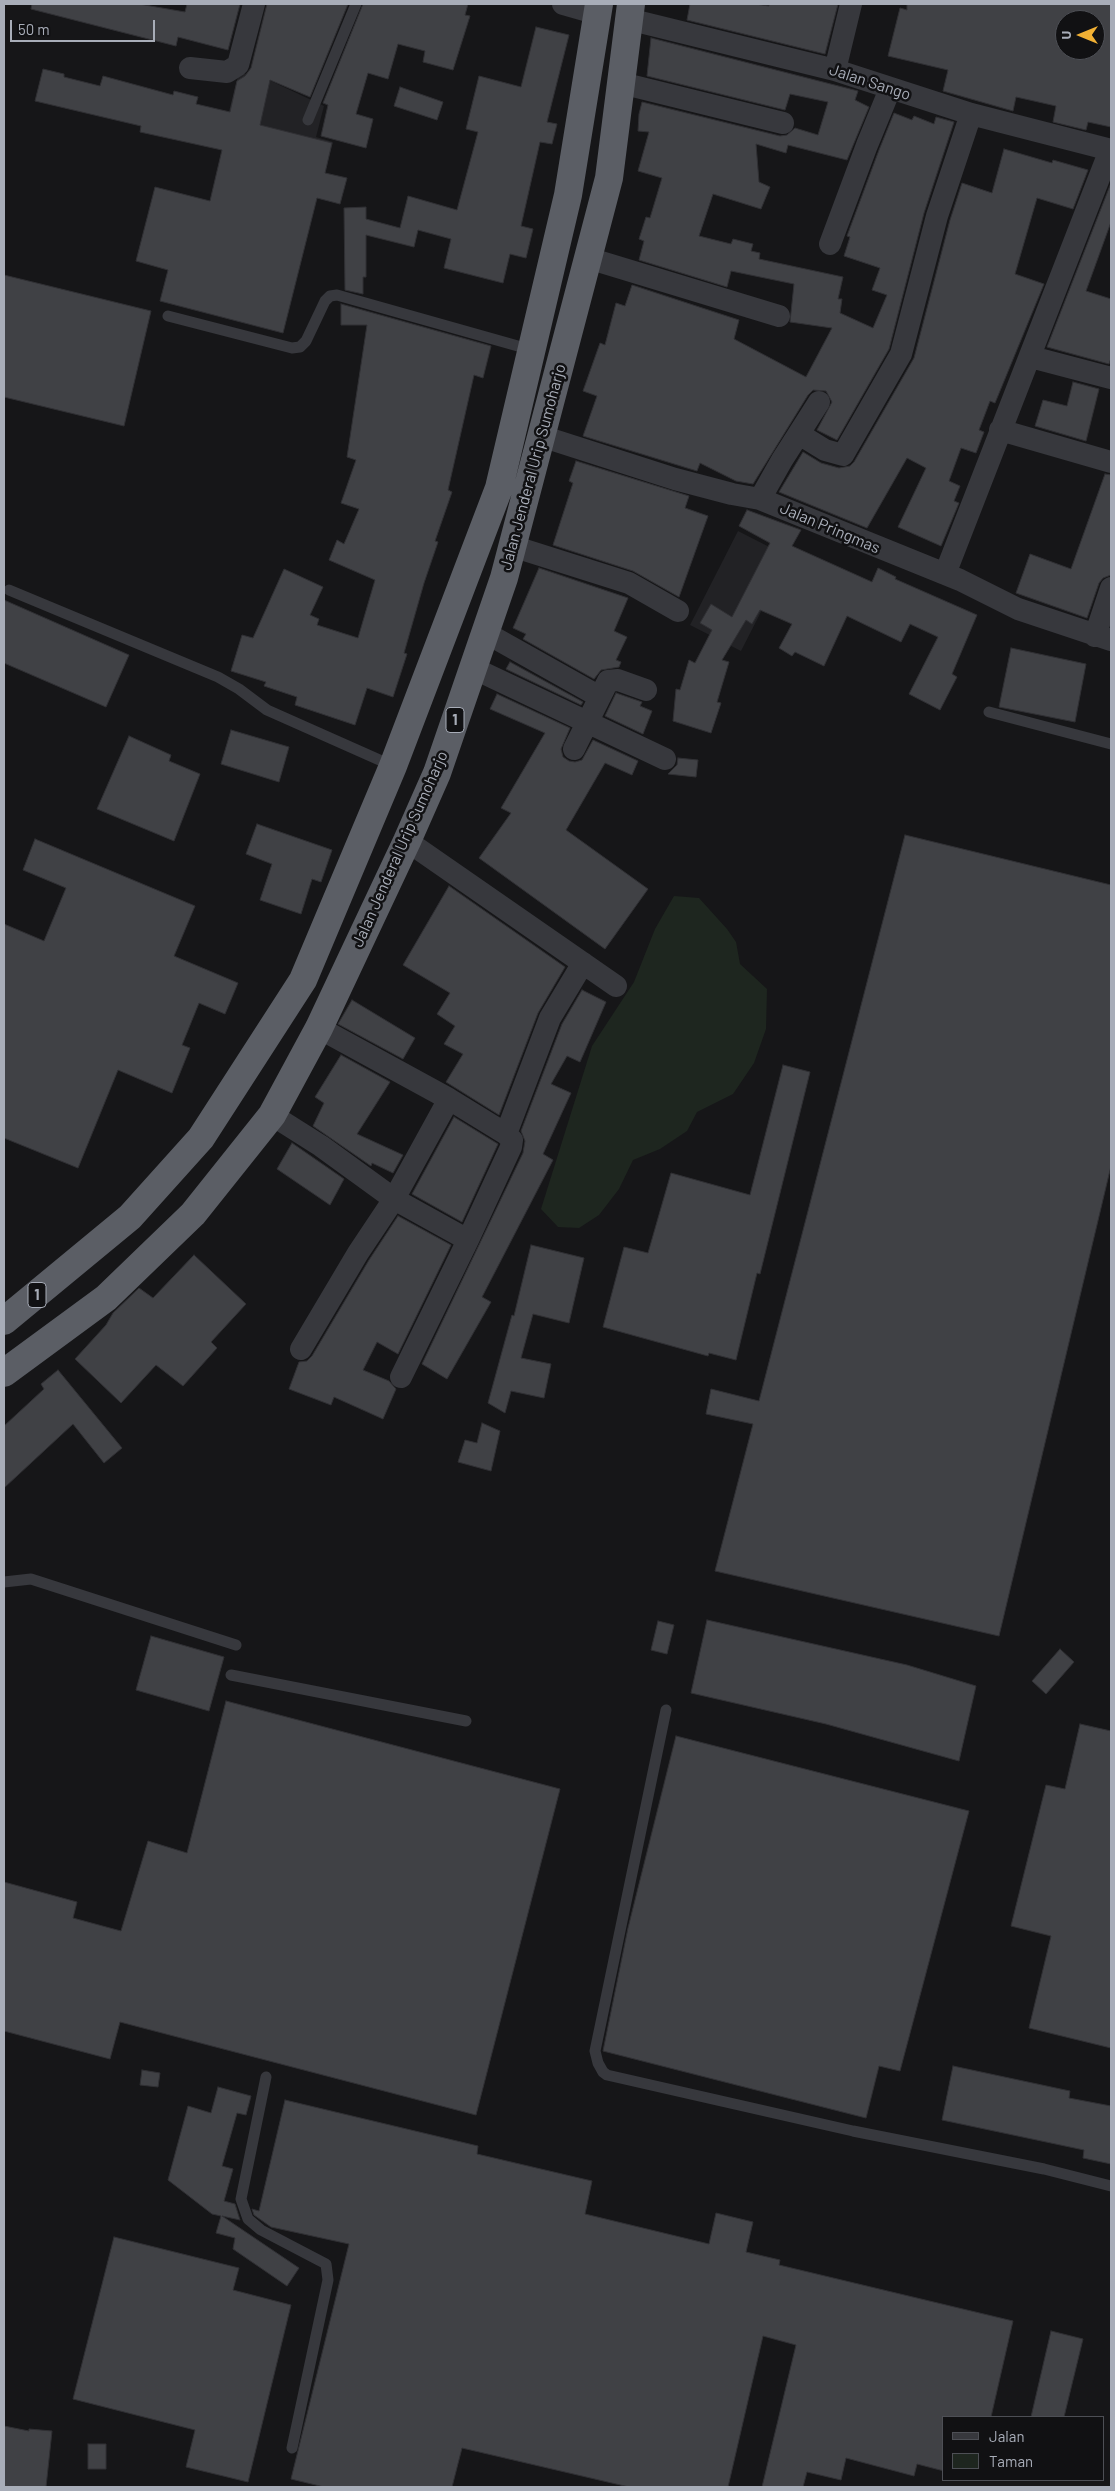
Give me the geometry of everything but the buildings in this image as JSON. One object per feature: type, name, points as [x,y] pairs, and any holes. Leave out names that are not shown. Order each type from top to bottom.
[{"type":"highway","name":"Jalan Jenderal Urip Sumoharjo","points":[[4,1321],[130,1217],[201,1138],[303,980],[393,766],[500,488],[568,195],[599,9]]},
{"type":"highway","name":"Jalan Jenderal Urip Sumoharjo","points":[[4,1373],[106,1298],[193,1214],[272,1115],[319,1028],[407,842],[437,773],[486,633],[512,546],[610,178],[630,12]]},
{"type":"street","points":[[190,68],[227,72],[238,65],[254,4]]},
{"type":"street","points":[[562,4],[599,9]]},
{"type":"street","points":[[835,70],[851,4]]},
{"type":"street","name":"Jalan Sango","points":[[630,12],[835,70],[971,114],[1111,150]]},
{"type":"street","points":[[621,83],[783,123]]},
{"type":"street","points":[[830,244],[866,145],[890,89]]},
{"type":"street","points":[[799,434],[826,450],[843,455],[901,354],[937,216],[971,114]]},
{"type":"street","points":[[945,574],[1111,150]]},
{"type":"street","points":[[588,258],[779,316]]},
{"type":"street","points":[[1031,357],[1111,378]]},
{"type":"street","points":[[760,499],[819,402]]},
{"type":"street","points":[[1000,430],[1111,462]]},
{"type":"street","name":"Jalan Pringmas","points":[[541,436],[674,479],[760,499],[945,574],[1018,609],[1103,638]]},
{"type":"street","points":[[512,546],[629,583],[678,612]]},
{"type":"street","points":[[1103,638],[1111,588]]},
{"type":"street","points":[[486,633],[600,697]]},
{"type":"street","points":[[473,668],[665,759]]},
{"type":"street","points":[[574,749],[610,680],[618,680],[646,690]]},
{"type":"street","points":[[407,842],[616,986]]},
{"type":"street","points":[[506,1134],[550,1018],[583,964]]},
{"type":"street","points":[[319,1028],[449,1099],[506,1134],[512,1140],[511,1147],[468,1240],[401,1377]]},
{"type":"street","points":[[301,1349],[394,1199],[444,1108]]},
{"type":"street","points":[[272,1115],[321,1146],[394,1199],[468,1240]]},
{"type":"lane","points":[[308,120],[356,4]]},
{"type":"lane","points":[[168,316],[292,348],[300,347],[306,341],[325,301],[330,296],[337,295],[532,350]]},
{"type":"lane","points":[[9,590],[218,677],[239,689],[267,710],[393,766]]},
{"type":"lane","points":[[989,712],[1111,744]]},
{"type":"lane","points":[[4,1582],[32,1579],[236,1645]]},
{"type":"lane","points":[[231,1675],[466,1721]]},
{"type":"lane","points":[[666,1710],[595,2051],[603,2072],[607,2075],[844,2129],[1044,2169],[1111,2186]]},
{"type":"lane","points":[[266,2076],[242,2199],[248,2219],[261,2230],[326,2264],[328,2280],[292,2448]]},
{"type":"shaded area","points":[[239,72],[271,81],[324,106],[316,137],[333,142],[325,173],[220,147]]},
{"type":"shaded area","points":[[738,531],[789,557],[741,651],[690,625]]},
{"type":"green space","points":[[674,896],[699,898],[736,942],[740,964],[767,989],[766,1029],[754,1063],[733,1094],[697,1112],[687,1131],[660,1149],[633,1160],[619,1189],[599,1215],[579,1228],[558,1227],[541,1209],[592,1046],[634,982],[655,929]]}]
